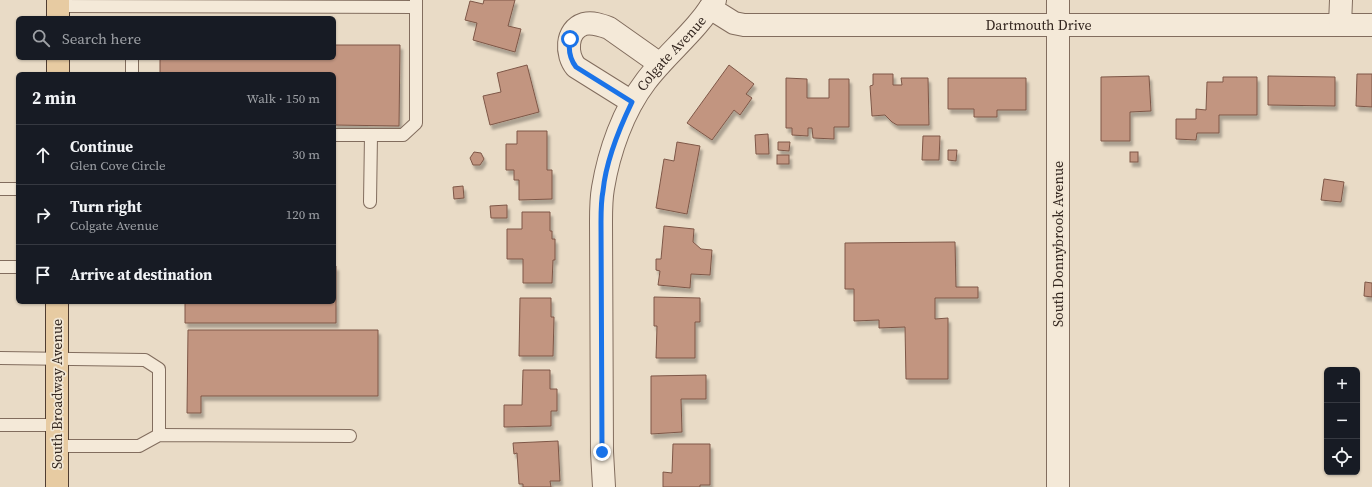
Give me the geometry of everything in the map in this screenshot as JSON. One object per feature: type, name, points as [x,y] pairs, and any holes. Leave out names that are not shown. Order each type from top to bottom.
[{"type":"main road","points":[[58,60],[58,72]]},
{"type":"main road","name":"South Broadway Avenue","points":[[57,304],[57,487]]},
{"type":"street","name":"South Donnybrook Avenue","points":[[1058,0],[1058,487]]},
{"type":"street","points":[[1340,25],[1341,0]]},
{"type":"street","name":"Dartmouth Drive","points":[[713,4],[734,23],[744,25],[1372,25]]},
{"type":"street","name":"Colgate Avenue","points":[[604,487],[602,452],[601,238],[603,190],[606,174],[618,135],[632,102],[660,64],[713,4]]},
{"type":"street","points":[[632,102],[576,67],[572,61],[569,46],[573,32],[584,24],[592,23],[601,25],[609,28],[660,64]]},
{"type":"lane","points":[[58,8],[416,3],[416,123],[403,135],[336,135]]},
{"type":"lane","points":[[132,60],[132,72]]},
{"type":"lane","points":[[370,202],[371,135]]},
{"type":"lane","points":[[0,189],[16,188]]},
{"type":"lane","points":[[0,267],[16,267]]},
{"type":"lane","points":[[0,358],[145,360],[159,369],[159,435]]},
{"type":"lane","points":[[0,425],[57,425]]},
{"type":"lane","points":[[57,446],[139,446],[159,435],[350,436]]},
{"type":"building","points":[[484,0],[515,0],[508,26],[521,29],[515,52],[473,40],[477,23],[465,20],[470,1],[483,4]]},
{"type":"building","points":[[336,45],[400,45],[399,126],[336,125],[336,72],[160,72],[160,60],[336,60]]},
{"type":"building","points":[[527,65],[539,112],[490,125],[483,96],[501,92],[497,73]]},
{"type":"building","points":[[729,65],[754,84],[746,94],[752,98],[740,115],[734,110],[712,140],[687,123]]},
{"type":"building","points":[[873,74],[893,74],[893,85],[902,85],[901,78],[928,78],[929,125],[897,125],[885,115],[872,116],[870,86],[873,85]]},
{"type":"building","points":[[1357,74],[1372,74],[1372,107],[1356,106]]},
{"type":"building","points":[[1149,76],[1151,111],[1130,112],[1130,141],[1101,141],[1101,77]]},
{"type":"building","points":[[1268,76],[1335,77],[1335,106],[1268,105]]},
{"type":"building","points":[[1223,77],[1257,77],[1257,115],[1219,115],[1219,133],[1197,133],[1196,140],[1176,139],[1176,119],[1196,119],[1196,109],[1206,110],[1207,82],[1223,82]]},
{"type":"building","points":[[786,78],[807,79],[807,98],[829,98],[829,79],[849,79],[849,127],[834,127],[834,139],[813,138],[812,128],[808,128],[808,136],[792,135],[792,128],[786,128]]},
{"type":"building","points":[[948,78],[1026,78],[1026,110],[997,110],[997,117],[974,117],[974,109],[948,109]]},
{"type":"building","points":[[517,131],[547,131],[547,170],[552,170],[552,199],[519,200],[519,180],[514,180],[514,170],[506,170],[506,144],[517,144]]},
{"type":"building","points":[[768,134],[769,154],[756,154],[755,135]]},
{"type":"building","points":[[923,136],[940,136],[939,160],[922,160]]},
{"type":"building","points":[[677,142],[700,146],[687,214],[656,208],[664,159],[674,161]]},
{"type":"building","points":[[778,142],[790,142],[789,151],[778,150]]},
{"type":"building","points":[[948,150],[957,150],[956,161],[948,160]]},
{"type":"building","points":[[474,152],[481,153],[484,159],[480,165],[473,165],[470,158]]},
{"type":"building","points":[[1130,152],[1138,152],[1138,162],[1130,162]]},
{"type":"building","points":[[777,155],[789,155],[789,164],[777,164]]},
{"type":"building","points":[[1324,179],[1344,182],[1341,202],[1321,200]]},
{"type":"building","points":[[463,186],[464,198],[454,199],[453,187]]},
{"type":"building","points":[[507,205],[507,218],[491,218],[490,206]]},
{"type":"building","points":[[522,212],[550,212],[550,231],[552,231],[552,239],[555,239],[555,260],[553,260],[552,283],[523,283],[523,259],[507,259],[507,229],[522,229]]},
{"type":"building","points":[[664,226],[694,229],[693,242],[701,249],[712,250],[710,275],[691,274],[690,288],[658,285],[660,271],[656,270],[656,259],[661,259]]},
{"type":"building","points":[[955,242],[956,287],[978,287],[978,298],[935,298],[935,319],[948,318],[948,379],[906,379],[905,327],[879,328],[879,320],[854,321],[854,289],[845,289],[845,243]]},
{"type":"building","points":[[1365,282],[1372,283],[1372,297],[1364,296]]},
{"type":"building","points":[[654,297],[700,298],[700,322],[695,322],[695,358],[656,358],[657,326],[654,326]]},
{"type":"building","points":[[520,298],[551,298],[551,317],[554,317],[553,356],[519,356]]},
{"type":"building","points":[[185,304],[336,304],[336,323],[185,323]]},
{"type":"building","points":[[188,330],[378,330],[378,396],[201,396],[201,413],[187,413]]},
{"type":"building","points":[[523,370],[550,370],[550,389],[557,389],[557,411],[551,411],[551,426],[504,427],[504,405],[522,405]]},
{"type":"building","points":[[706,375],[706,399],[681,399],[682,432],[651,434],[651,376]]},
{"type":"building","points":[[558,441],[560,481],[550,481],[551,487],[523,487],[523,484],[519,484],[517,453],[514,454],[513,443]]},
{"type":"building","points":[[673,444],[710,444],[710,485],[700,485],[700,487],[663,487],[663,472],[672,473]]},
{"type":"route","points":[[570,39],[570,54],[576,67],[632,102],[618,135],[606,174],[603,190],[601,222],[602,452]]}]
